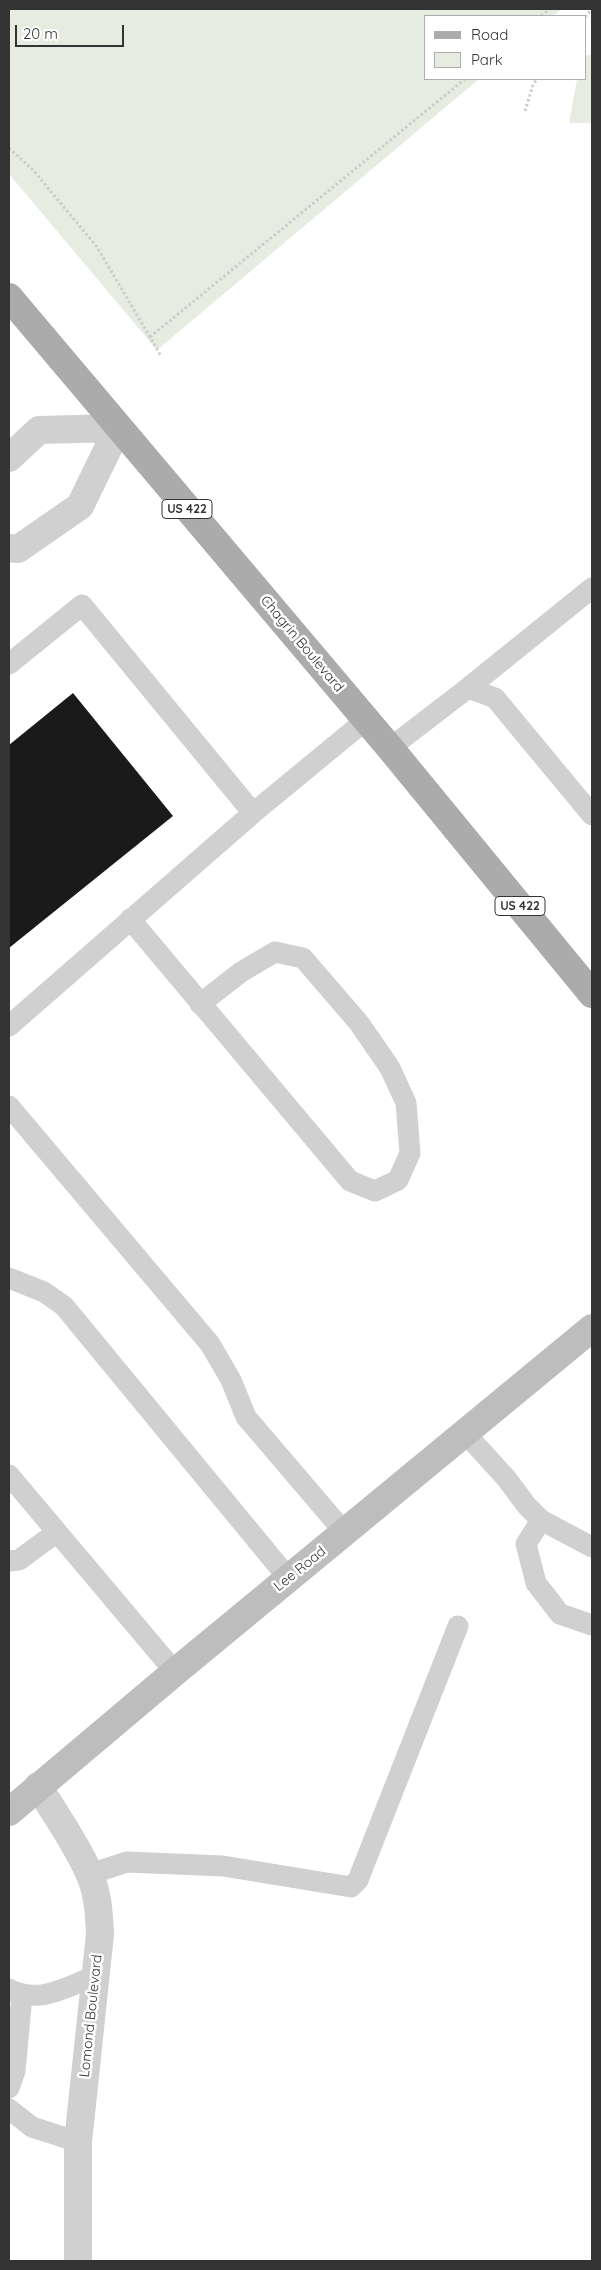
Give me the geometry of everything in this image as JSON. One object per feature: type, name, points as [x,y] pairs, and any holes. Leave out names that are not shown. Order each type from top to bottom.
[{"type":"main road","name":"Chagrin Boulevard","points":[[9,297],[390,748],[592,994]]},
{"type":"main road","name":"Lee Road","points":[[9,1812],[175,1672],[592,1328]]},
{"type":"street","points":[[9,458],[40,430],[118,428],[80,506],[18,549],[9,548]]},
{"type":"street","name":"Lomond Boulevard","points":[[38,1786],[90,1874],[96,1896],[100,1934],[78,2142],[78,2261]]},
{"type":"lane","points":[[390,748],[592,588]]},
{"type":"lane","points":[[9,664],[82,605],[253,813]]},
{"type":"lane","points":[[468,688],[495,698],[592,815]]},
{"type":"lane","points":[[11,1019],[253,813],[366,720]]},
{"type":"lane","points":[[130,919],[200,1004],[350,1181],[375,1191],[398,1180],[410,1153],[406,1103],[390,1068],[359,1023],[303,958],[275,952],[241,972],[200,1004]]},
{"type":"lane","points":[[9,1106],[210,1344],[231,1380],[246,1417],[345,1533]]},
{"type":"lane","points":[[9,1278],[44,1292],[64,1306],[289,1578]]},
{"type":"lane","points":[[465,1433],[541,1520],[592,1547]]},
{"type":"lane","points":[[9,1474],[175,1672]]},
{"type":"lane","points":[[541,1520],[526,1544],[536,1583],[560,1614],[592,1625]]},
{"type":"lane","points":[[9,1561],[19,1560],[57,1532]]},
{"type":"lane","points":[[90,1874],[127,1862],[223,1866],[351,1887],[358,1880],[458,1626]]},
{"type":"lane","points":[[9,2088],[15,2070],[15,1992],[38,1997],[96,1976]]},
{"type":"lane","points":[[9,2109],[32,2127],[78,2142]]},
{"type":"path","points":[[150,337],[464,80]]},
{"type":"path","points":[[524,111],[537,80]]},
{"type":"path","points":[[9,148],[33,170],[97,247],[161,356]]},
{"type":"green space","points":[[9,9],[562,9],[554,15],[424,15],[424,80],[478,80],[157,350],[9,174]]},
{"type":"green space","points":[[592,54],[592,123],[569,123],[577,80],[586,80],[586,56]]},
{"type":"building","points":[[73,693],[173,816],[9,948],[9,745]]}]
